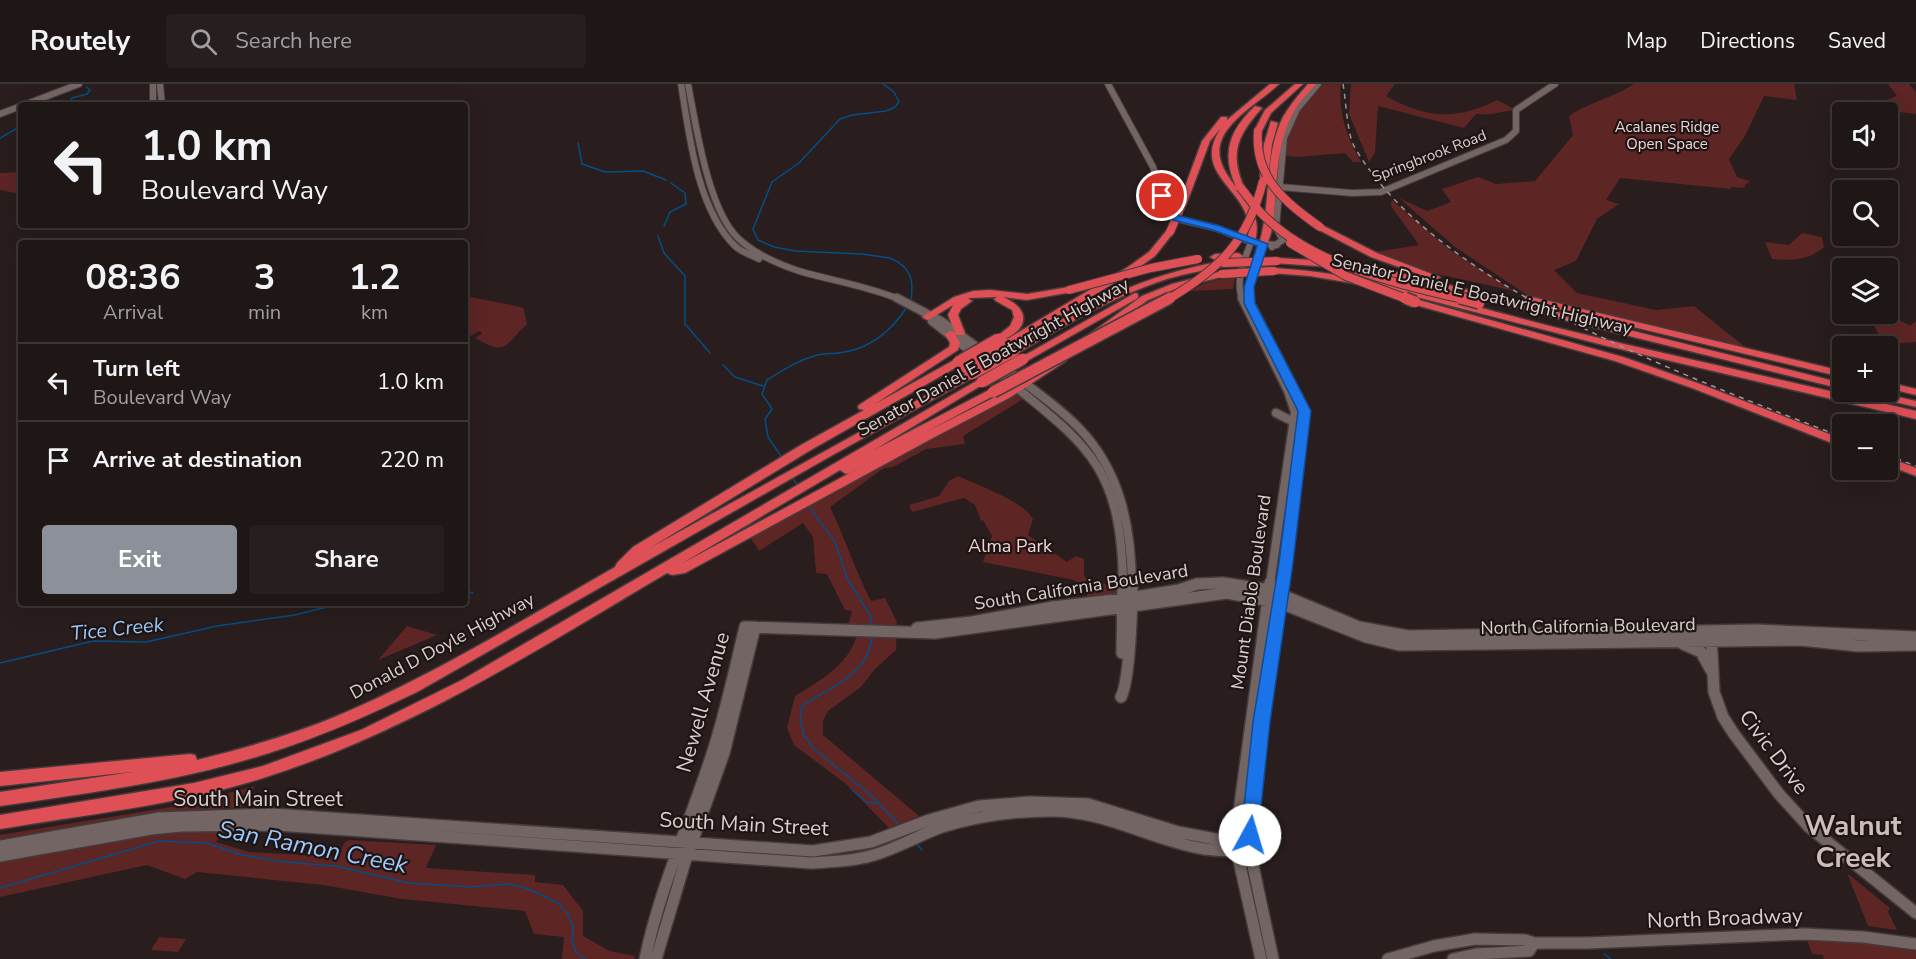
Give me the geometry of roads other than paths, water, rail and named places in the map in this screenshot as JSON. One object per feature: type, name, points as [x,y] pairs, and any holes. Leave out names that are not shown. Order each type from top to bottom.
[{"type":"highway","points":[[1251,242],[1254,230],[1252,221],[1222,175],[1215,150],[1226,126],[1275,84]]},
{"type":"highway","points":[[1286,84],[1244,121],[1236,135],[1231,154],[1233,169],[1249,205],[1296,248],[1359,282],[1415,302],[1598,352],[1696,386]]},
{"type":"highway","points":[[1299,84],[1269,111],[1258,131],[1258,157],[1269,180],[1286,200],[1320,227],[1374,255],[1439,278],[1832,372]]},
{"type":"highway","points":[[0,822],[160,797],[229,782],[330,749],[417,711],[608,601],[1163,302],[1206,274],[1229,253],[1246,231],[1258,205],[1268,144],[1274,123],[1287,104],[1309,84]]},
{"type":"highway","points":[[1263,244],[1268,229],[1279,131],[1292,105],[1309,84]]},
{"type":"highway","points":[[694,523],[729,493],[764,472],[805,448],[1006,345],[1152,254],[1170,232],[1210,134],[1226,118],[1258,98]]},
{"type":"highway","points":[[1240,187],[1273,222],[1299,240],[1329,256],[1392,281],[1832,390]]},
{"type":"highway","points":[[925,313],[973,294],[990,293],[1028,297],[1069,290],[1151,268],[1198,259],[1238,256],[1278,258]]},
{"type":"highway","name":"Senator Daniel E Boatwright Highway","points":[[616,573],[694,523],[770,488],[886,420],[965,368],[1006,345],[1131,287],[1171,273],[1223,268],[1278,258],[1324,263],[1400,276],[1832,383]]},
{"type":"highway","points":[[825,483],[909,446],[1023,388],[1137,302],[1223,268]]},
{"type":"highway","name":"Senator Daniel E Boatwright Highway","points":[[760,520],[825,483],[982,382],[1134,296],[1223,268],[1347,278],[1583,337],[1832,390]]},
{"type":"highway","points":[[805,448],[811,441],[951,350],[955,343],[953,320],[957,307],[975,299],[994,298],[1012,305],[1020,317],[1006,345]]},
{"type":"highway","points":[[1433,298],[1502,322],[1620,356],[1832,439]]},
{"type":"highway","points":[[1618,329],[1640,332],[1832,377]]},
{"type":"highway","points":[[1898,388],[1916,390]]},
{"type":"highway","points":[[1898,391],[1916,397]]},
{"type":"highway","name":"Senator Daniel E Boatwright Highway","points":[[1878,402],[1916,415]]},
{"type":"highway","name":"Senator Daniel E Boatwright Highway","points":[[1898,402],[1916,404]]},
{"type":"highway","points":[[1898,465],[1916,472]]},
{"type":"highway","points":[[608,601],[619,602],[672,570],[681,570],[717,544]]},
{"type":"highway","name":"Donald D Doyle Highway","points":[[0,799],[169,773],[270,746],[364,711],[451,667],[616,573]]},
{"type":"highway","points":[[0,779],[178,763],[251,744],[270,746]]},
{"type":"main road","points":[[32,102],[77,84]]},
{"type":"main road","points":[[153,84],[153,102]]},
{"type":"main road","points":[[160,84],[162,102]]},
{"type":"main road","points":[[681,84],[706,199],[718,225],[734,246],[775,267],[895,299]]},
{"type":"main road","points":[[688,84],[702,157],[722,216],[743,243],[780,263],[809,273],[863,286],[925,313],[955,333],[1023,388],[1076,425],[1104,458],[1114,474],[1126,518],[1131,579],[1128,602],[1119,690],[1121,697],[1124,691],[1128,602],[1116,509],[1109,487],[1076,438],[1023,388]]},
{"type":"main road","points":[[1108,84],[1150,161],[1167,211],[1180,220],[1216,228],[1251,242],[1276,245]]},
{"type":"main road","points":[[1260,254],[1283,240],[1276,228],[1286,131],[1301,102],[1318,84]]},
{"type":"main road","name":"Springbrook Road","points":[[1280,187],[1362,193],[1391,188],[1506,140],[1516,131],[1515,113],[1519,107],[1555,84]]},
{"type":"main road","points":[[0,114],[18,108]]},
{"type":"main road","name":"Mount Diablo Boulevard","points":[[1251,242],[1241,273],[1240,294],[1293,402],[1295,412],[1275,597]]},
{"type":"main road","name":"Mount Diablo Boulevard","points":[[1261,959],[1242,848],[1244,763],[1275,597],[1304,411],[1250,303],[1249,287],[1263,244]]},
{"type":"main road","points":[[1276,413],[1294,422]]},
{"type":"main road","points":[[1131,579],[1141,588],[1150,590],[1188,586]]},
{"type":"main road","name":"South California Boulevard","points":[[750,627],[897,631],[912,634],[957,631],[1128,602],[1188,586],[1223,584],[1275,597]]},
{"type":"main road","name":"South California Boulevard","points":[[1128,602],[1221,593],[1275,597]]},
{"type":"main road","name":"North California Boulevard","points":[[1275,597],[1359,627],[1408,636],[1711,636],[1801,640],[1858,646],[1916,645]]},
{"type":"main road","name":"North California Boulevard","points":[[1275,597],[1366,637],[1399,645],[1675,642],[1711,636],[1793,630],[1856,636],[1916,636]]},
{"type":"main road","name":"Newell Avenue","points":[[651,957],[652,926],[684,847],[750,627]]},
{"type":"main road","name":"Civic Drive","points":[[1711,636],[1714,692],[1723,717],[1779,794],[1809,827],[1916,913]]},
{"type":"main road","points":[[1675,642],[1701,652],[1713,673]]},
{"type":"main road","name":"South Main Street","points":[[0,846],[159,818],[204,814],[272,814],[684,847],[766,862],[811,863],[851,860],[931,825],[988,804],[1073,802],[1105,808],[1189,835],[1242,848]]},
{"type":"main road","name":"South Main Street","points":[[0,856],[151,829],[181,826],[277,825],[403,836],[684,847]]},
{"type":"main road","name":"Mount Diablo Boulevard","points":[[1242,848],[1273,959]]},
{"type":"main road","name":"North Broadway","points":[[1388,959],[1434,946],[1475,939],[1525,940],[1534,943],[1695,940],[1805,934],[1863,937],[1916,944]]},
{"type":"main road","name":"North Broadway","points":[[1453,959],[1476,954],[1529,951],[1534,943]]},
{"type":"waterway","points":[[883,84],[894,92],[899,102],[895,107],[886,111],[852,115],[840,119],[799,163],[772,182],[753,229],[758,240],[774,247],[795,251],[862,254],[890,258],[903,265],[910,274],[911,300]]},
{"type":"waterway","name":"Tice Creek","points":[[70,102],[72,98],[87,94],[90,90],[87,87]]},
{"type":"waterway","name":"Tice Creek","points":[[0,138],[18,128]]},
{"type":"waterway","points":[[578,143],[582,164],[605,172],[643,171],[666,180]]},
{"type":"waterway","points":[[664,226],[670,212],[686,204],[685,193],[671,183]]},
{"type":"waterway","points":[[658,236],[664,253],[685,276],[685,324],[710,353]]},
{"type":"waterway","points":[[781,456],[768,437],[765,419],[772,409],[762,394],[767,380],[810,357],[855,350],[873,342],[895,323],[907,307]]},
{"type":"waterway","points":[[723,365],[735,377],[763,386]]},
{"type":"waterway","points":[[792,476],[797,485]]},
{"type":"waterway","points":[[808,505],[835,542],[847,578],[871,617],[871,627]]},
{"type":"waterway","name":"Tice Creek","points":[[468,592],[473,593]]},
{"type":"waterway","name":"Tice Creek","points":[[0,663],[93,641],[146,642],[217,626],[295,615],[331,606]]},
{"type":"waterway","points":[[872,637],[863,662],[846,679],[802,706],[800,720],[804,735],[813,748],[872,796],[900,826]]},
{"type":"waterway","name":"Tice Creek","points":[[852,790],[867,802],[877,803]]},
{"type":"waterway","name":"San Ramon Creek","points":[[0,888],[159,841],[207,843],[242,855],[285,862],[336,866],[409,883],[470,887],[509,884],[526,888],[558,903],[568,914],[573,927],[572,940],[576,952],[585,959]]},
{"type":"waterway","points":[[916,843],[922,850]]},
{"type":"waterway","name":"Walnut Creek","points":[[1604,954],[1611,959]]},
{"type":"railway","points":[[1343,84],[1348,125],[1354,146],[1392,197],[1443,243],[1505,285],[1573,323],[1645,357],[1832,433]]},
{"type":"railway","points":[[1898,459],[1916,466]]},
{"type":"district","name":"Walnut Creek","points":[[1853,842]]},
{"type":"park label","name":"Acalanes Ridge Open Space","points":[[1667,136]]},
{"type":"park label","name":"Alma Park","points":[[1010,546]]}]
